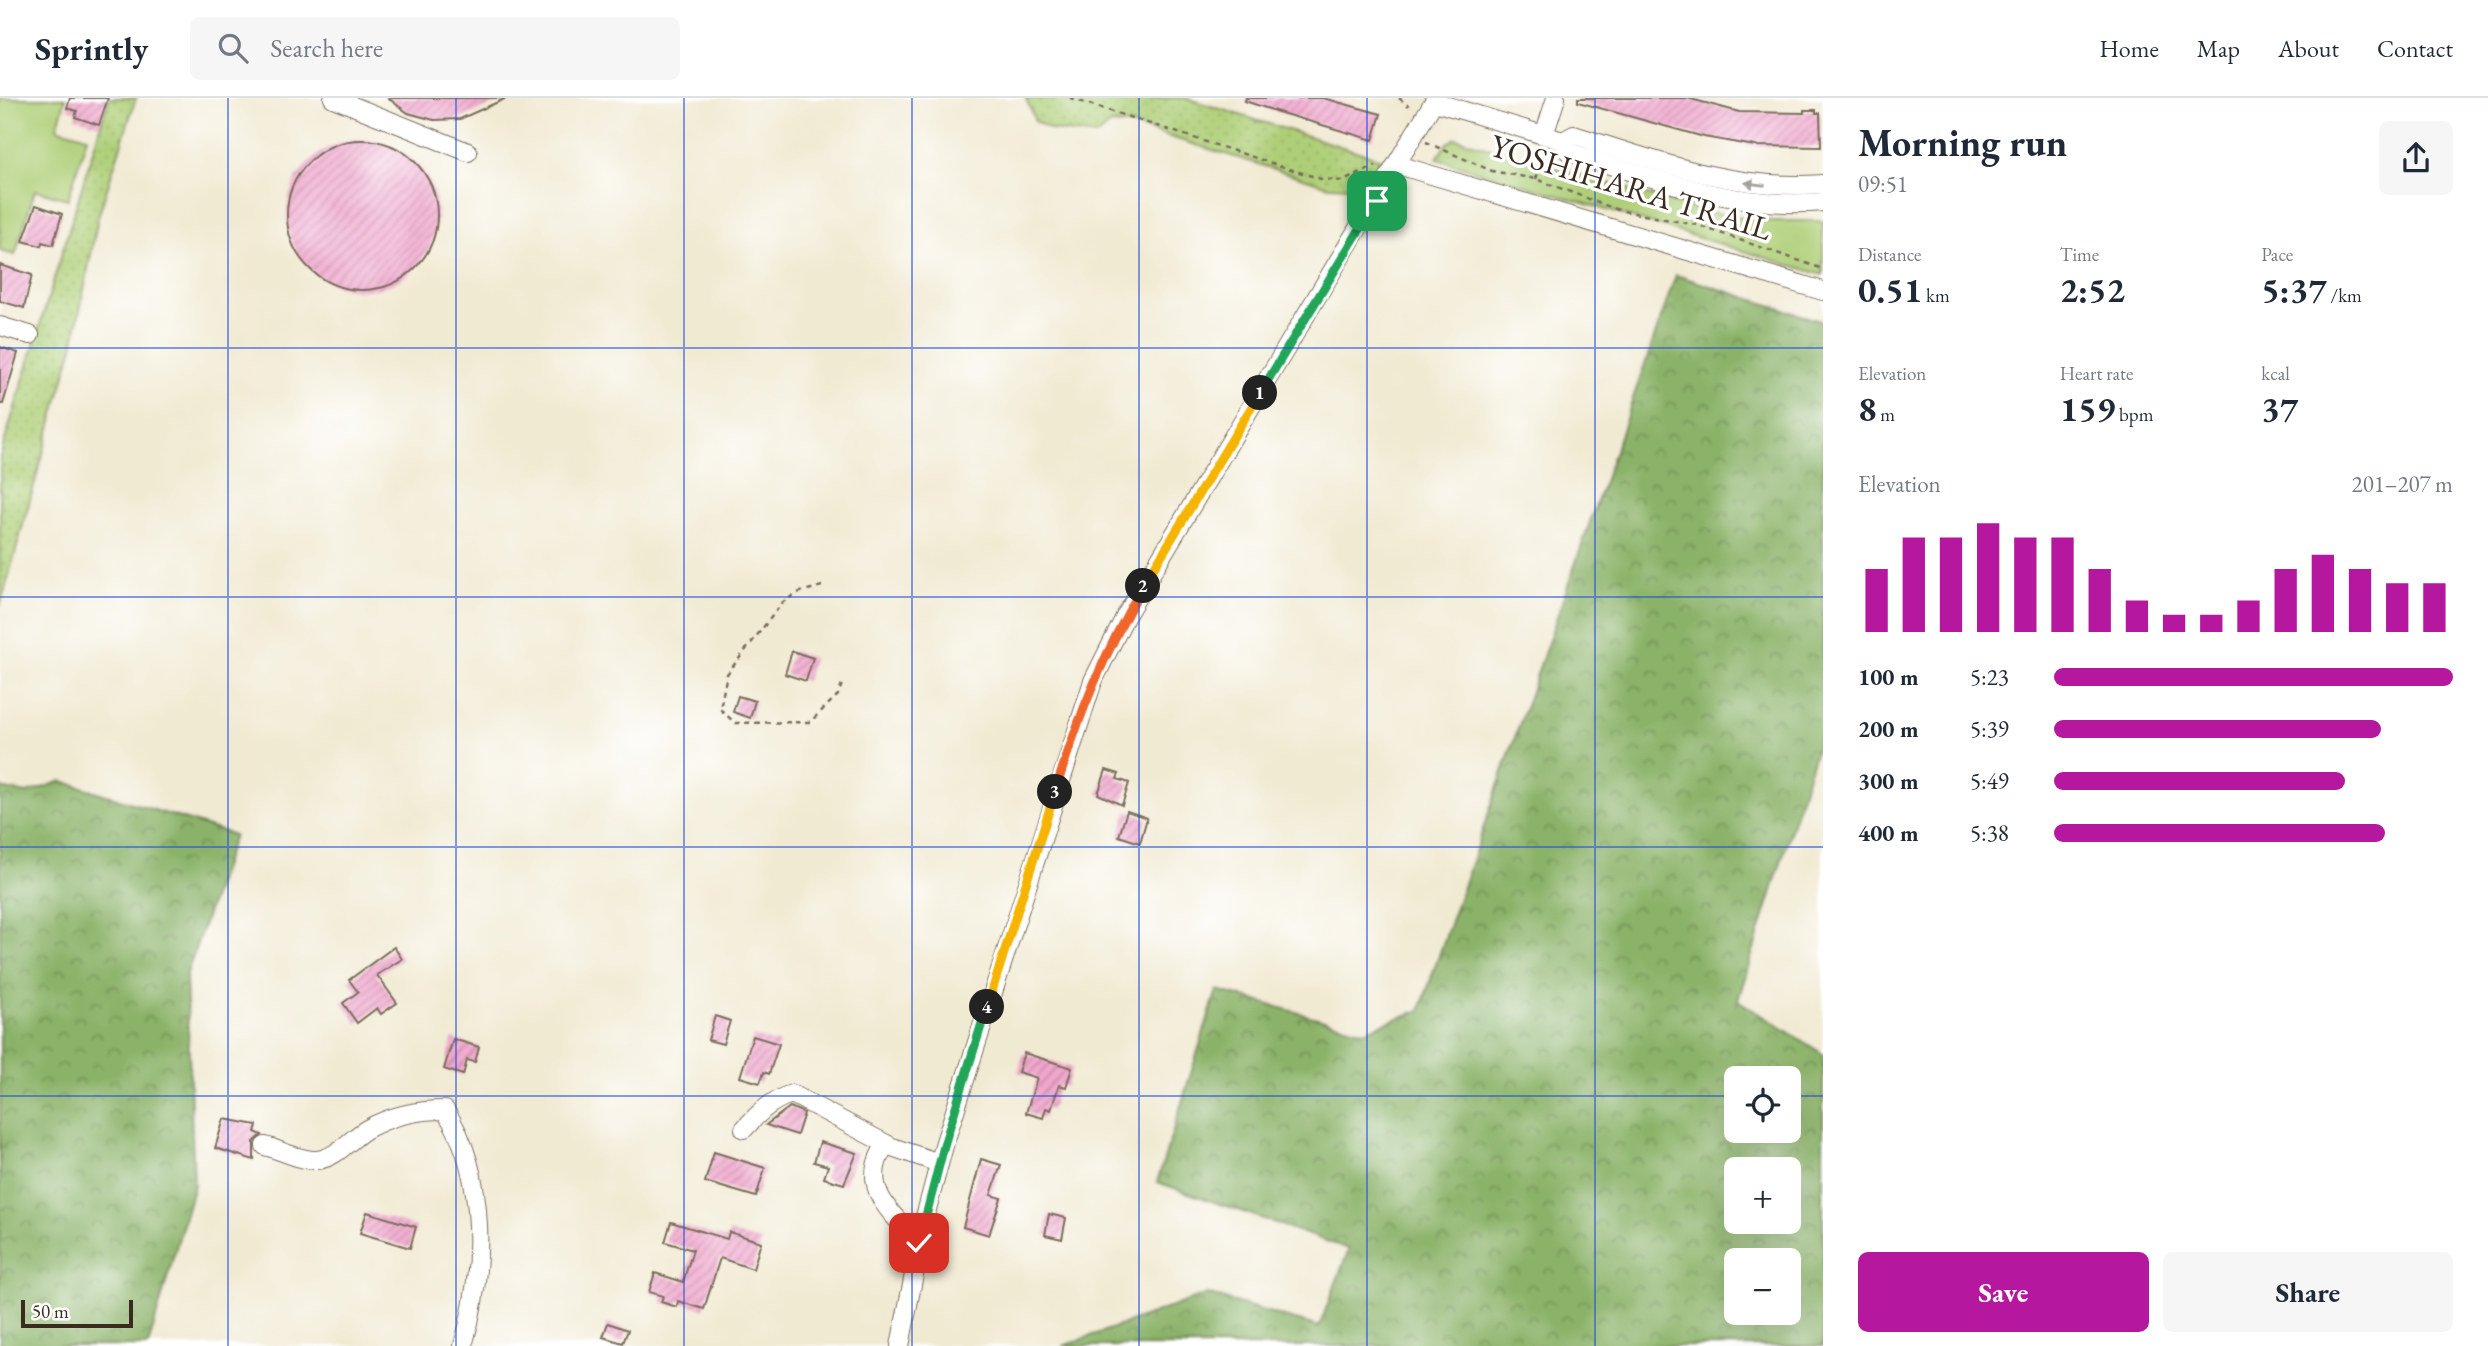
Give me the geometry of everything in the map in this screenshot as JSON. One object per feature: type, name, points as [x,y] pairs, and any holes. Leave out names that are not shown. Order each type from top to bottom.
[{"type":"street","points":[[333,98],[468,152]]},
{"type":"street","points":[[1544,135],[1556,98]]},
{"type":"street","points":[[900,1346],[919,1243],[939,1163],[1063,766],[1101,662],[1435,100],[1563,141],[1569,152],[1721,198],[1756,203],[1823,202]]},
{"type":"street","points":[[1563,141],[1574,135],[1727,180],[1790,187],[1823,184]]},
{"type":"street","points":[[1398,165],[1823,291]]},
{"type":"street","points":[[0,326],[30,335]]},
{"type":"street","points":[[744,1129],[770,1104],[792,1094],[886,1144],[939,1163]]},
{"type":"street","points":[[265,1146],[314,1160],[326,1158],[366,1130],[395,1116],[424,1110],[445,1110],[458,1130],[471,1179],[479,1247],[478,1280],[463,1346]]},
{"type":"street","points":[[886,1144],[873,1175],[877,1190],[885,1205],[919,1243]]},
{"type":"path","points":[[1070,98],[1329,181],[1350,178],[1375,167],[1380,161]]},
{"type":"path","points":[[1399,98],[1409,106]]},
{"type":"path","name":"YOSHIHARA TRAIL","points":[[1430,143],[1483,168],[1536,179],[1618,210],[1697,225],[1823,269]]},
{"type":"path","points":[[1536,179],[1542,161]]},
{"type":"path","points":[[822,586],[797,593],[783,602],[727,674],[720,709],[735,723],[810,722],[838,695],[844,681]]},
{"type":"green space","points":[[0,98],[66,98],[57,128],[87,137],[68,199],[35,190],[15,255],[0,251]]},
{"type":"green space","points":[[109,98],[136,98],[98,217],[73,346],[0,607],[0,457]]},
{"type":"green space","points":[[1026,98],[1185,98],[1388,161],[1375,177],[1363,185],[1329,186],[1131,125],[1111,124],[1096,136],[1051,130],[1035,121]]},
{"type":"green space","points":[[1456,138],[1698,210],[1758,221],[1823,221],[1823,275],[1437,159],[1446,144]]},
{"type":"green space","points":[[1676,275],[1823,322],[1823,727],[1738,1000],[1823,1054],[1823,1346],[1063,1346],[1207,1294],[1319,1327],[1349,1249],[1157,1182],[1217,990],[1364,1031],[1420,1010]]},
{"type":"green space","points":[[62,781],[234,835],[186,976],[194,1185],[148,1346],[0,1346],[0,788],[27,793]]},
{"type":"building","points":[[70,98],[108,98],[99,125],[75,117],[77,111],[67,108]]},
{"type":"building","points":[[388,98],[507,98],[460,119],[434,120],[408,113]]},
{"type":"building","points":[[1246,98],[1323,98],[1381,114],[1373,140],[1278,112],[1245,101]]},
{"type":"building","points":[[1578,98],[1687,98],[1739,112],[1804,113],[1804,110],[1816,110],[1816,113],[1820,113],[1821,147],[1755,146],[1704,137],[1578,102]]},
{"type":"building","points":[[362,140],[391,145],[415,162],[432,186],[437,215],[432,244],[415,268],[391,285],[362,290],[333,285],[309,268],[292,244],[287,215],[292,186],[309,162],[333,145]]},
{"type":"building","points":[[36,205],[62,214],[53,245],[42,242],[41,246],[23,241]]},
{"type":"building","points":[[0,265],[32,275],[24,308],[0,301]]},
{"type":"building","points":[[0,347],[18,353],[3,404],[0,404]]},
{"type":"building","points":[[792,651],[813,658],[806,681],[785,674]]},
{"type":"building","points":[[738,696],[755,701],[750,718],[733,712]]},
{"type":"building","points":[[1106,770],[1119,774],[1117,779],[1129,783],[1122,805],[1098,794]]},
{"type":"building","points":[[1127,811],[1147,818],[1140,843],[1119,836]]},
{"type":"building","points":[[394,947],[402,959],[377,975],[397,1003],[381,1014],[377,1008],[357,1023],[343,1003],[358,992],[349,980]]},
{"type":"building","points":[[715,1016],[730,1021],[723,1044],[708,1040]]},
{"type":"building","points":[[753,1036],[779,1044],[769,1074],[764,1072],[760,1083],[740,1077]]},
{"type":"building","points":[[453,1039],[479,1047],[475,1062],[467,1060],[463,1075],[444,1069]]},
{"type":"building","points":[[1024,1053],[1072,1068],[1066,1087],[1059,1085],[1051,1110],[1046,1108],[1043,1118],[1026,1113],[1037,1078],[1018,1072]]},
{"type":"building","points":[[790,1107],[804,1113],[797,1135],[766,1125]]},
{"type":"building","points":[[224,1119],[257,1125],[255,1132],[262,1135],[254,1142],[254,1160],[215,1148]]},
{"type":"building","points":[[820,1142],[857,1153],[844,1184],[824,1178],[828,1166],[814,1162]]},
{"type":"building","points":[[714,1152],[765,1168],[756,1197],[705,1182]]},
{"type":"building","points":[[981,1159],[1001,1165],[991,1195],[1001,1198],[989,1235],[963,1227]]},
{"type":"building","points":[[367,1212],[416,1227],[410,1248],[360,1233]]},
{"type":"building","points":[[1049,1214],[1066,1218],[1062,1239],[1045,1235]]},
{"type":"building","points":[[671,1222],[727,1239],[729,1232],[761,1242],[753,1269],[720,1258],[704,1309],[678,1301],[677,1307],[661,1302],[663,1296],[649,1292],[655,1273],[683,1282],[693,1250],[665,1242]]},
{"type":"building","points":[[608,1323],[628,1330],[623,1343],[603,1337]]},
{"type":"route","points":[[919,1243],[945,1142],[1063,766],[1101,662],[1125,617],[1377,201]]}]
